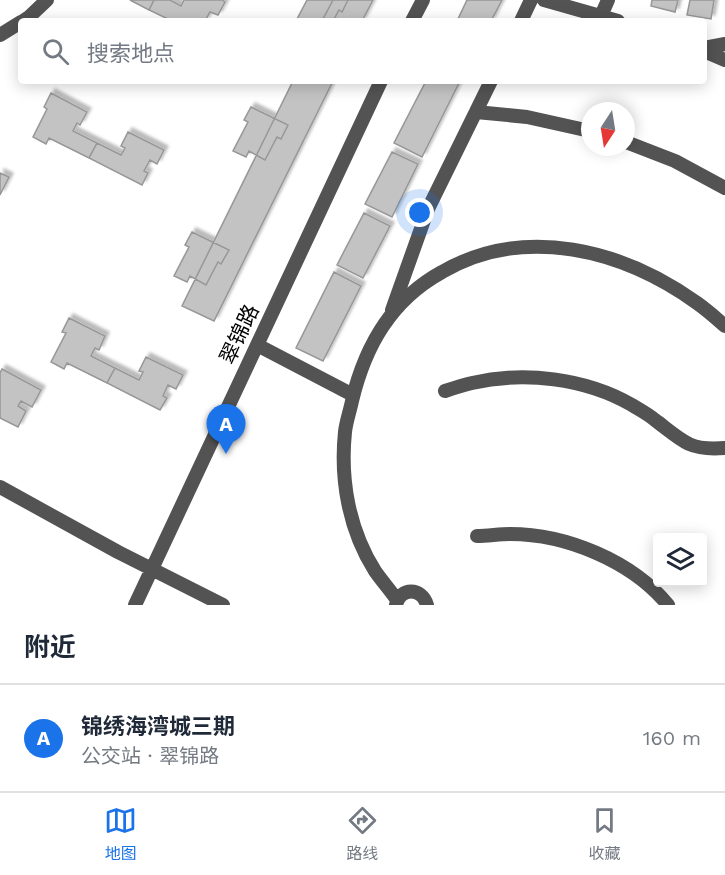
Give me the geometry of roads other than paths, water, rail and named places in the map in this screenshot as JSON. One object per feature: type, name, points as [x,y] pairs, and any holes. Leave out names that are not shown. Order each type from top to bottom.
[{"type":"street","points":[[28,18],[47,0]]},
{"type":"street","points":[[414,18],[423,0]]},
{"type":"street","points":[[522,18],[531,0]]},
{"type":"street","points":[[544,0],[608,18]]},
{"type":"street","points":[[601,16],[608,0]]},
{"type":"street","points":[[0,35],[18,24]]},
{"type":"street","points":[[707,48],[725,44]]},
{"type":"street","points":[[707,51],[725,60]]},
{"type":"street","name":"翠锦路","points":[[135,605],[380,84]]},
{"type":"street","points":[[389,317],[428,208],[490,84]]},
{"type":"street","points":[[476,112],[527,117],[581,129]]},
{"type":"street","points":[[635,145],[675,161],[725,188]]},
{"type":"street","points":[[427,605],[419,593],[411,591],[403,594],[397,602],[375,571],[358,538],[348,503],[343,467],[345,430],[361,367],[373,341],[389,317],[408,296],[430,278],[455,264],[501,249],[539,246],[568,249],[602,257],[636,269],[668,284],[698,303],[725,326]]},
{"type":"street","points":[[257,345],[354,395]]},
{"type":"street","points":[[445,391],[471,383],[525,377],[570,382],[604,392],[629,403],[688,444],[706,448],[725,448]]},
{"type":"street","points":[[0,487],[153,570],[223,605]]},
{"type":"street","points":[[477,536],[511,534],[545,537],[578,546],[609,559],[638,577],[668,605]]},
{"type":"place","name":"锦绣海湾城三期","points":[[226,454]]}]
